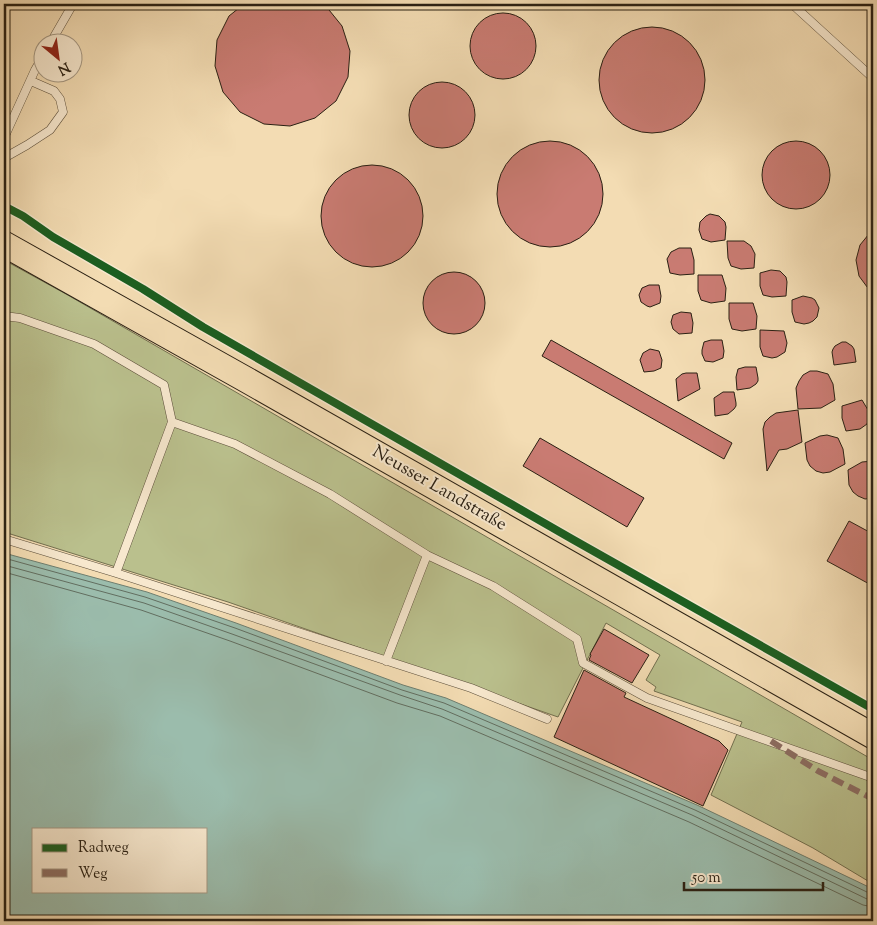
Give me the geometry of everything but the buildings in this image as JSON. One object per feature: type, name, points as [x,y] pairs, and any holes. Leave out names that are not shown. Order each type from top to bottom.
[{"type":"main road","name":"Neusser Landstraße","points":[[4,244],[170,336],[873,736]]},
{"type":"lane","points":[[57,32],[73,4]]},
{"type":"lane","points":[[792,4],[873,78]]},
{"type":"lane","points":[[4,138],[31,81],[54,91],[60,98],[63,112],[50,130],[4,158]]},
{"type":"lane","points":[[4,316],[20,318],[94,344],[164,385],[172,422],[116,573]]},
{"type":"lane","points":[[172,422],[235,444],[330,494],[427,555],[494,586],[577,639],[583,663],[647,698],[873,778]]},
{"type":"lane","points":[[4,539],[116,573],[471,688],[547,719]]},
{"type":"lane","points":[[386,661],[427,555]]},
{"type":"green space","points":[[4,260],[873,760],[873,884],[813,848],[711,795],[742,722],[654,691],[656,687],[646,680],[660,655],[606,623],[558,717],[228,602],[4,532]]},
{"type":"water","points":[[4,553],[147,592],[403,685],[446,698],[697,805],[873,889],[873,921],[4,921]]},
{"type":"marked path","points":[[771,741],[818,771],[873,799]]},
{"type":"cycle path","points":[[4,206],[203,327],[873,709]]}]
